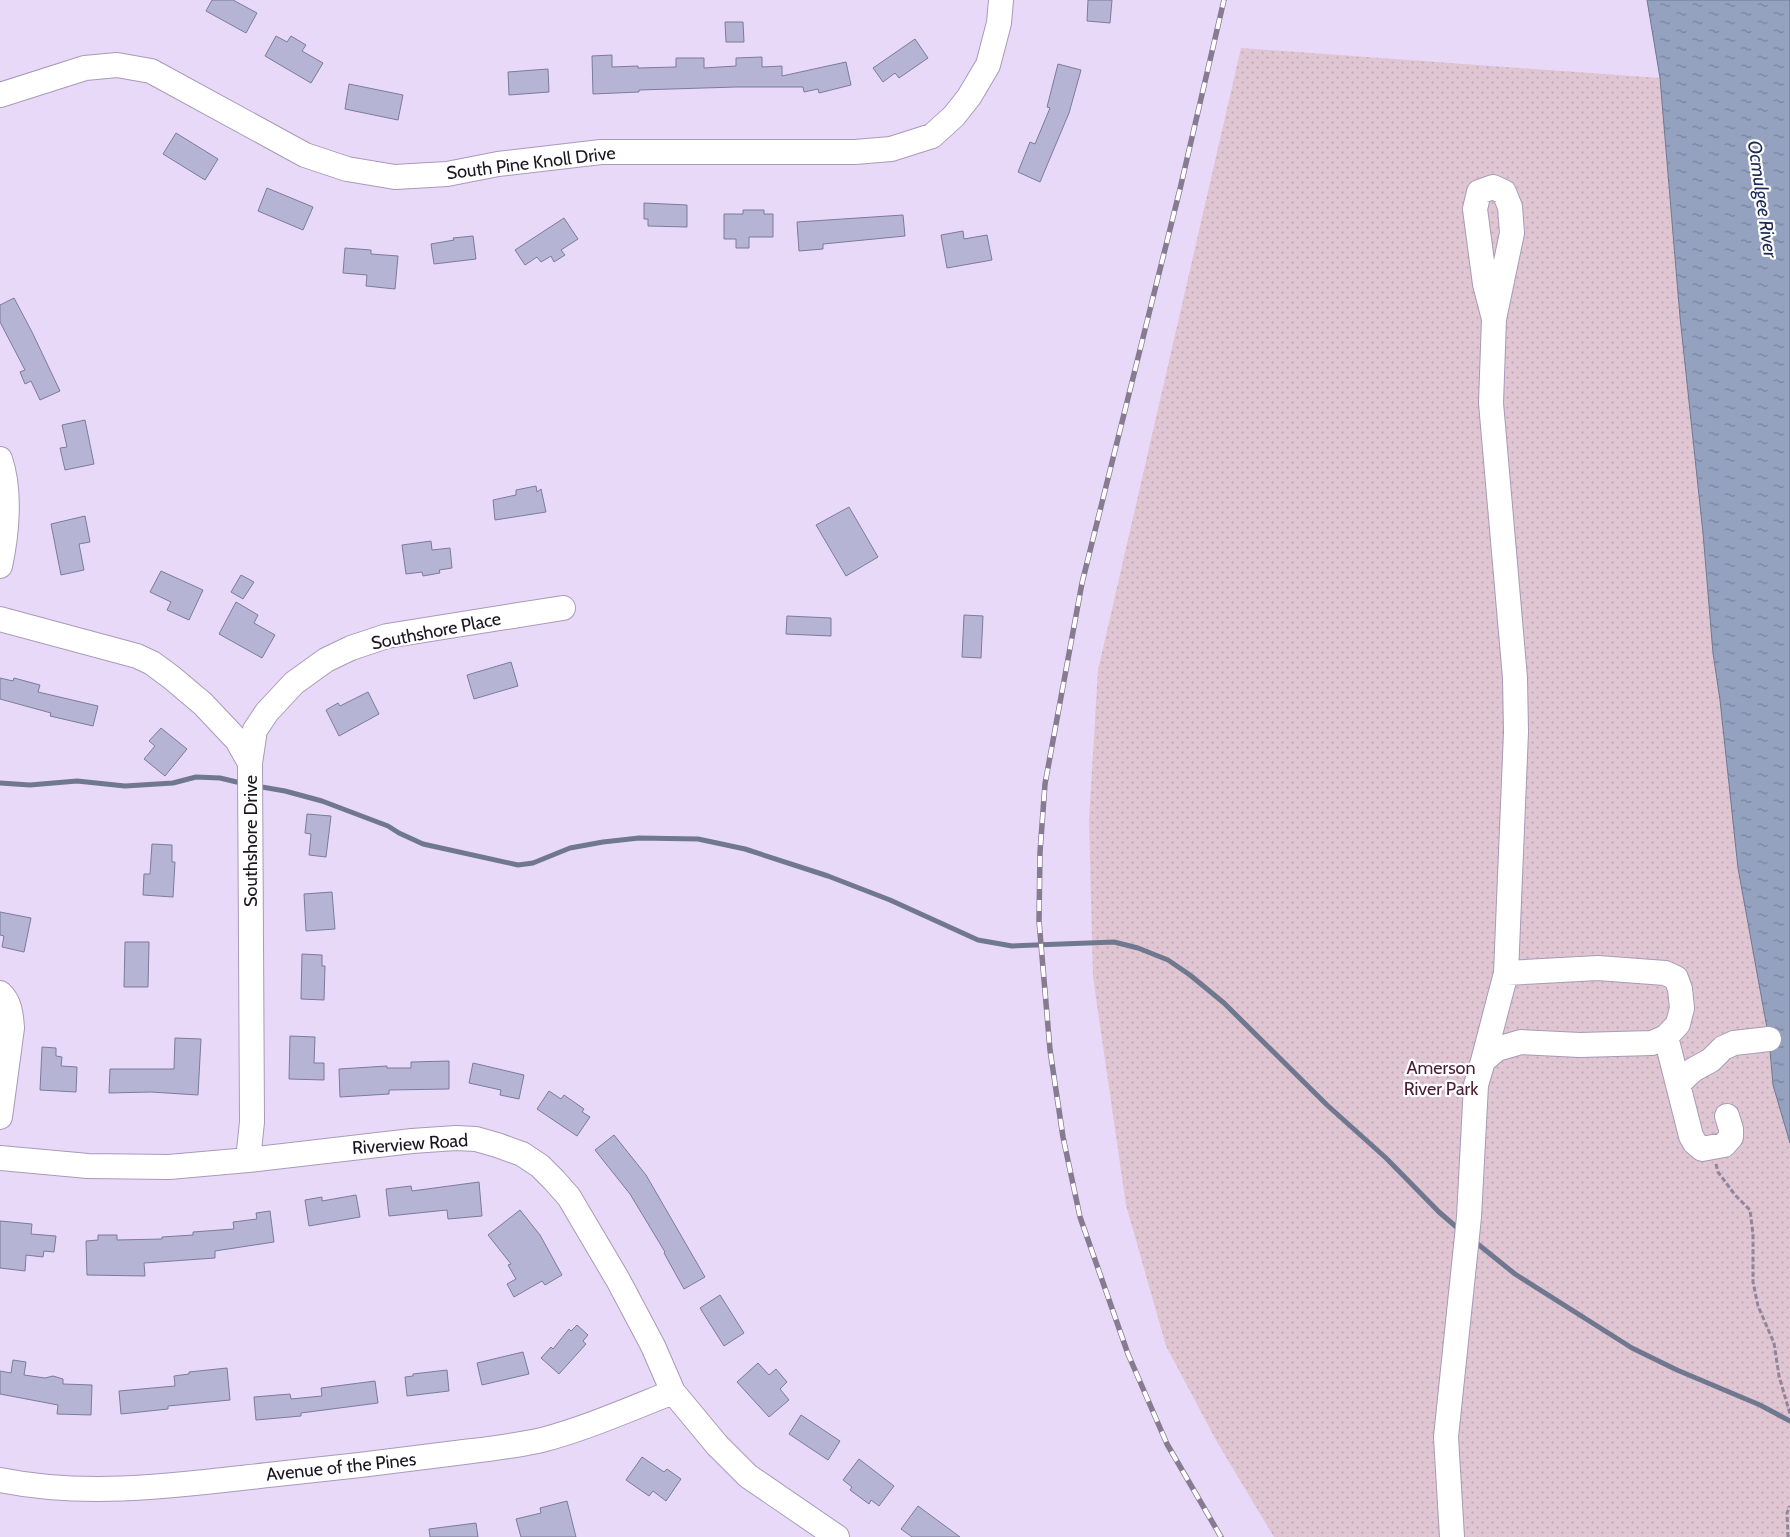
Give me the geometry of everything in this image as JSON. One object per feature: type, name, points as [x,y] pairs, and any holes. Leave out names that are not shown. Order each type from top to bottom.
[{"type":"street","name":"South Pine Knoll Drive","points":[[0,95],[85,68],[117,65],[151,71],[305,154],[346,169],[396,177],[447,174],[498,164],[601,152],[856,152],[891,150],[932,136],[954,116],[969,97],[988,65],[998,24],[1001,0]]},
{"type":"street","points":[[1452,1537],[1446,1437],[1469,1217],[1476,1085],[1506,973],[1516,732],[1513,659],[1491,422],[1494,319]]},
{"type":"street","points":[[0,460],[3,468],[7,516],[5,542],[0,566]]},
{"type":"street","name":"Southshore Place","points":[[250,763],[255,730],[267,712],[294,683],[326,660],[351,648],[387,636],[563,608]]},
{"type":"street","name":"Southshore Drive","points":[[0,619],[137,656],[152,663],[203,704],[237,740],[250,763],[252,1122],[248,1160]]},
{"type":"street","points":[[1483,1061],[1497,1049],[1521,1042],[1580,1045],[1652,1043],[1666,1037],[1678,1024],[1682,1008],[1680,989],[1676,978],[1665,973],[1598,968],[1506,973]]},
{"type":"street","points":[[0,993],[6,998],[11,1014],[12,1028],[0,1117]]},
{"type":"street","points":[[1666,1037],[1691,1136],[1695,1143],[1702,1149],[1724,1145],[1731,1137],[1727,1116]]},
{"type":"street","points":[[1678,1084],[1693,1070],[1711,1060],[1723,1048],[1734,1043],[1769,1039]]},
{"type":"street","name":"Riverview Road","points":[[0,1158],[88,1166],[169,1167],[456,1138],[476,1139],[522,1154],[540,1166],[569,1197],[618,1280],[653,1346],[673,1392],[717,1445],[748,1476],[837,1537]]},
{"type":"street","name":"Avenue of the Pines","points":[[0,1480],[26,1485],[79,1488],[158,1487],[414,1459],[541,1440],[598,1422],[673,1392]]},
{"type":"path","points":[[1712,1148],[1718,1172],[1750,1210],[1753,1234],[1753,1282],[1756,1298],[1774,1344],[1779,1376],[1790,1414]]},
{"type":"path","points":[[1788,1537],[1787,1512],[1790,1506]]},
{"type":"green space","name":"Amerson River Park","points":[[1241,48],[1660,78],[1680,317],[1703,533],[1713,653],[1720,700],[1738,868],[1769,1039],[1773,1085],[1790,1143],[1790,1537],[1274,1537],[1217,1442],[1166,1346],[1126,1205],[1093,977],[1089,820],[1098,670]]},
{"type":"water","name":"Ocmulgee River","points":[[1647,0],[1790,0],[1790,1143],[1773,1085],[1769,1039],[1738,868],[1720,700],[1713,653],[1703,533],[1680,317],[1660,78]]},
{"type":"building","points":[[212,0],[233,0],[257,13],[246,33],[206,11]]},
{"type":"building","points":[[1088,0],[1112,0],[1110,23],[1087,21]]},
{"type":"building","points":[[725,22],[743,22],[744,42],[726,42]]},
{"type":"building","points":[[276,36],[287,42],[291,36],[306,45],[302,51],[323,63],[311,83],[265,56]]},
{"type":"building","points":[[915,39],[928,58],[899,78],[895,73],[883,82],[873,68]]},
{"type":"building","points":[[612,55],[612,67],[638,66],[638,68],[676,67],[676,58],[704,58],[704,68],[736,66],[736,58],[762,57],[762,67],[782,66],[782,76],[846,62],[851,85],[819,93],[818,89],[804,92],[803,87],[736,87],[639,90],[639,92],[593,94],[592,56]]},
{"type":"building","points":[[1058,64],[1081,70],[1069,113],[1040,182],[1018,172],[1030,142],[1035,144],[1050,108],[1047,107]]},
{"type":"building","points":[[548,69],[549,92],[509,95],[508,72]]},
{"type":"building","points":[[349,84],[403,95],[398,120],[345,109]]},
{"type":"building","points":[[176,133],[218,159],[205,180],[163,154]]},
{"type":"building","points":[[267,188],[313,207],[303,230],[258,211]]},
{"type":"building","points":[[644,203],[687,205],[687,227],[648,226],[648,219],[644,219]]},
{"type":"building","points":[[743,210],[764,210],[764,214],[773,214],[773,237],[749,237],[749,248],[736,248],[736,239],[724,239],[724,214],[743,214]]},
{"type":"building","points":[[903,215],[905,236],[823,244],[823,249],[799,251],[797,222]]},
{"type":"building","points":[[564,218],[578,239],[561,250],[565,255],[554,262],[551,256],[541,262],[537,257],[525,265],[515,250]]},
{"type":"building","points":[[963,231],[964,239],[987,235],[992,260],[947,268],[941,235]]},
{"type":"building","points":[[473,236],[476,259],[434,264],[431,244],[454,240],[453,238]]},
{"type":"building","points":[[345,248],[371,250],[371,254],[398,256],[395,289],[366,286],[367,275],[343,273]]},
{"type":"building","points":[[14,298],[60,391],[40,400],[31,381],[25,384],[20,372],[25,370],[0,322],[0,305]]},
{"type":"building","points":[[85,420],[94,464],[65,470],[60,448],[67,447],[62,425]]},
{"type":"building","points":[[536,486],[537,492],[541,489],[546,512],[495,520],[493,500],[516,495],[516,490]]},
{"type":"building","points":[[849,507],[878,557],[846,576],[816,525]]},
{"type":"building","points":[[85,516],[90,542],[79,544],[84,570],[61,575],[51,524]]},
{"type":"building","points":[[431,541],[432,550],[450,548],[452,568],[439,570],[440,573],[423,576],[422,572],[406,574],[402,545]]},
{"type":"building","points":[[161,571],[203,590],[189,620],[167,610],[171,602],[150,592]]},
{"type":"building","points":[[241,575],[254,582],[243,599],[231,592]]},
{"type":"building","points":[[236,602],[258,615],[254,623],[275,635],[262,658],[219,634]]},
{"type":"building","points":[[964,615],[983,616],[981,658],[962,657]]},
{"type":"building","points":[[787,616],[831,618],[831,636],[786,634]]},
{"type":"building","points":[[511,662],[518,686],[474,699],[467,675]]},
{"type":"building","points":[[0,678],[13,681],[14,678],[40,685],[38,692],[98,706],[93,726],[50,716],[51,713],[0,699]]},
{"type":"building","points":[[368,692],[379,714],[339,736],[326,710],[338,703],[340,706]]},
{"type":"building","points":[[161,728],[187,749],[165,776],[144,759],[155,746],[149,741]]},
{"type":"building","points":[[307,814],[331,816],[326,857],[309,855],[311,834],[305,833]]},
{"type":"building","points":[[152,844],[172,845],[172,862],[175,862],[173,897],[143,895],[144,874],[150,874]]},
{"type":"building","points":[[332,892],[335,929],[306,931],[304,894]]},
{"type":"building","points":[[0,912],[31,918],[24,952],[2,947],[4,936],[0,935]]},
{"type":"building","points":[[125,942],[149,942],[148,987],[124,987]]},
{"type":"building","points":[[302,954],[322,955],[322,966],[325,966],[324,1000],[301,999]]},
{"type":"building","points":[[290,1036],[315,1037],[314,1063],[324,1063],[324,1080],[289,1079]]},
{"type":"building","points":[[175,1038],[201,1039],[198,1095],[151,1092],[109,1093],[110,1069],[174,1069]]},
{"type":"building","points":[[42,1047],[56,1048],[56,1056],[62,1057],[61,1066],[77,1067],[76,1092],[40,1090]]},
{"type":"building","points":[[449,1061],[449,1089],[389,1090],[389,1094],[340,1097],[339,1069],[387,1066],[387,1068],[411,1068],[411,1062]]},
{"type":"building","points":[[473,1063],[524,1075],[519,1099],[500,1095],[501,1090],[469,1083]]},
{"type":"building","points":[[549,1091],[561,1099],[564,1095],[584,1109],[582,1112],[590,1117],[577,1136],[537,1109]]},
{"type":"building","points":[[614,1135],[646,1175],[705,1277],[684,1289],[665,1252],[630,1194],[595,1150]]},
{"type":"building","points":[[479,1182],[482,1216],[448,1219],[447,1210],[389,1216],[386,1189],[411,1186],[412,1191]]},
{"type":"building","points":[[356,1195],[360,1217],[309,1226],[305,1200],[322,1197],[322,1201]]},
{"type":"building","points":[[520,1210],[540,1235],[562,1275],[545,1285],[542,1281],[514,1297],[507,1284],[516,1279],[508,1265],[511,1264],[488,1235]]},
{"type":"building","points":[[270,1211],[274,1242],[215,1251],[215,1258],[144,1263],[145,1276],[87,1275],[86,1241],[98,1240],[98,1235],[117,1235],[117,1240],[162,1239],[162,1237],[193,1235],[193,1232],[234,1229],[233,1222],[257,1219],[256,1213]]},
{"type":"building","points":[[0,1221],[32,1224],[31,1234],[56,1236],[54,1252],[44,1251],[43,1257],[26,1255],[25,1271],[0,1268]]},
{"type":"building","points":[[720,1295],[744,1333],[724,1346],[700,1308]]},
{"type":"building","points":[[577,1325],[588,1335],[583,1341],[586,1344],[559,1374],[541,1358],[551,1347],[553,1349],[569,1329],[571,1331]]},
{"type":"building","points":[[523,1352],[529,1374],[482,1385],[477,1363]]},
{"type":"building","points":[[13,1360],[26,1362],[24,1375],[45,1378],[53,1376],[63,1379],[63,1384],[92,1385],[91,1415],[57,1414],[58,1405],[0,1394],[0,1371],[11,1373]]},
{"type":"building","points":[[758,1363],[769,1375],[776,1369],[787,1382],[780,1389],[789,1400],[769,1417],[737,1382]]},
{"type":"building","points":[[227,1368],[230,1400],[168,1406],[168,1409],[121,1414],[119,1391],[175,1386],[174,1376],[189,1374],[189,1372]]},
{"type":"building","points":[[447,1370],[449,1391],[407,1396],[405,1377],[413,1376],[413,1374]]},
{"type":"building","points":[[375,1381],[378,1403],[301,1413],[301,1416],[256,1420],[254,1397],[290,1394],[291,1399],[322,1396],[321,1388]]},
{"type":"building","points":[[801,1415],[840,1441],[828,1460],[789,1434]]},
{"type":"building","points":[[642,1457],[664,1472],[667,1469],[681,1479],[666,1501],[653,1491],[649,1496],[626,1480]]},
{"type":"building","points":[[859,1459],[894,1486],[879,1506],[871,1500],[869,1504],[850,1490],[852,1487],[843,1480]]},
{"type":"building","points":[[567,1501],[576,1537],[521,1537],[516,1519],[541,1513],[540,1508]]},
{"type":"building","points":[[918,1506],[960,1537],[912,1537],[901,1529]]},
{"type":"building","points":[[476,1523],[478,1537],[430,1537],[429,1529]]},
{"type":"waterway","points":[[0,783],[30,785],[77,781],[125,786],[173,783],[196,777],[220,778],[245,784]]},
{"type":"waterway","points":[[256,786],[285,791],[322,801],[388,826],[423,844],[518,865],[533,863],[570,848],[603,842],[639,838],[698,839],[745,849],[828,876],[890,900],[978,940],[1012,946],[1114,942],[1138,948],[1168,960],[1190,975],[1224,1003],[1327,1105],[1386,1158],[1439,1212],[1461,1231]]},
{"type":"waterway","points":[[1474,1241],[1515,1274],[1632,1348],[1677,1370],[1760,1405],[1790,1421]]},
{"type":"railway","points":[[1221,1537],[1167,1444],[1128,1354],[1080,1217],[1063,1137],[1050,1050],[1039,921],[1040,852],[1045,784],[1082,583],[1180,189],[1224,0]]}]
